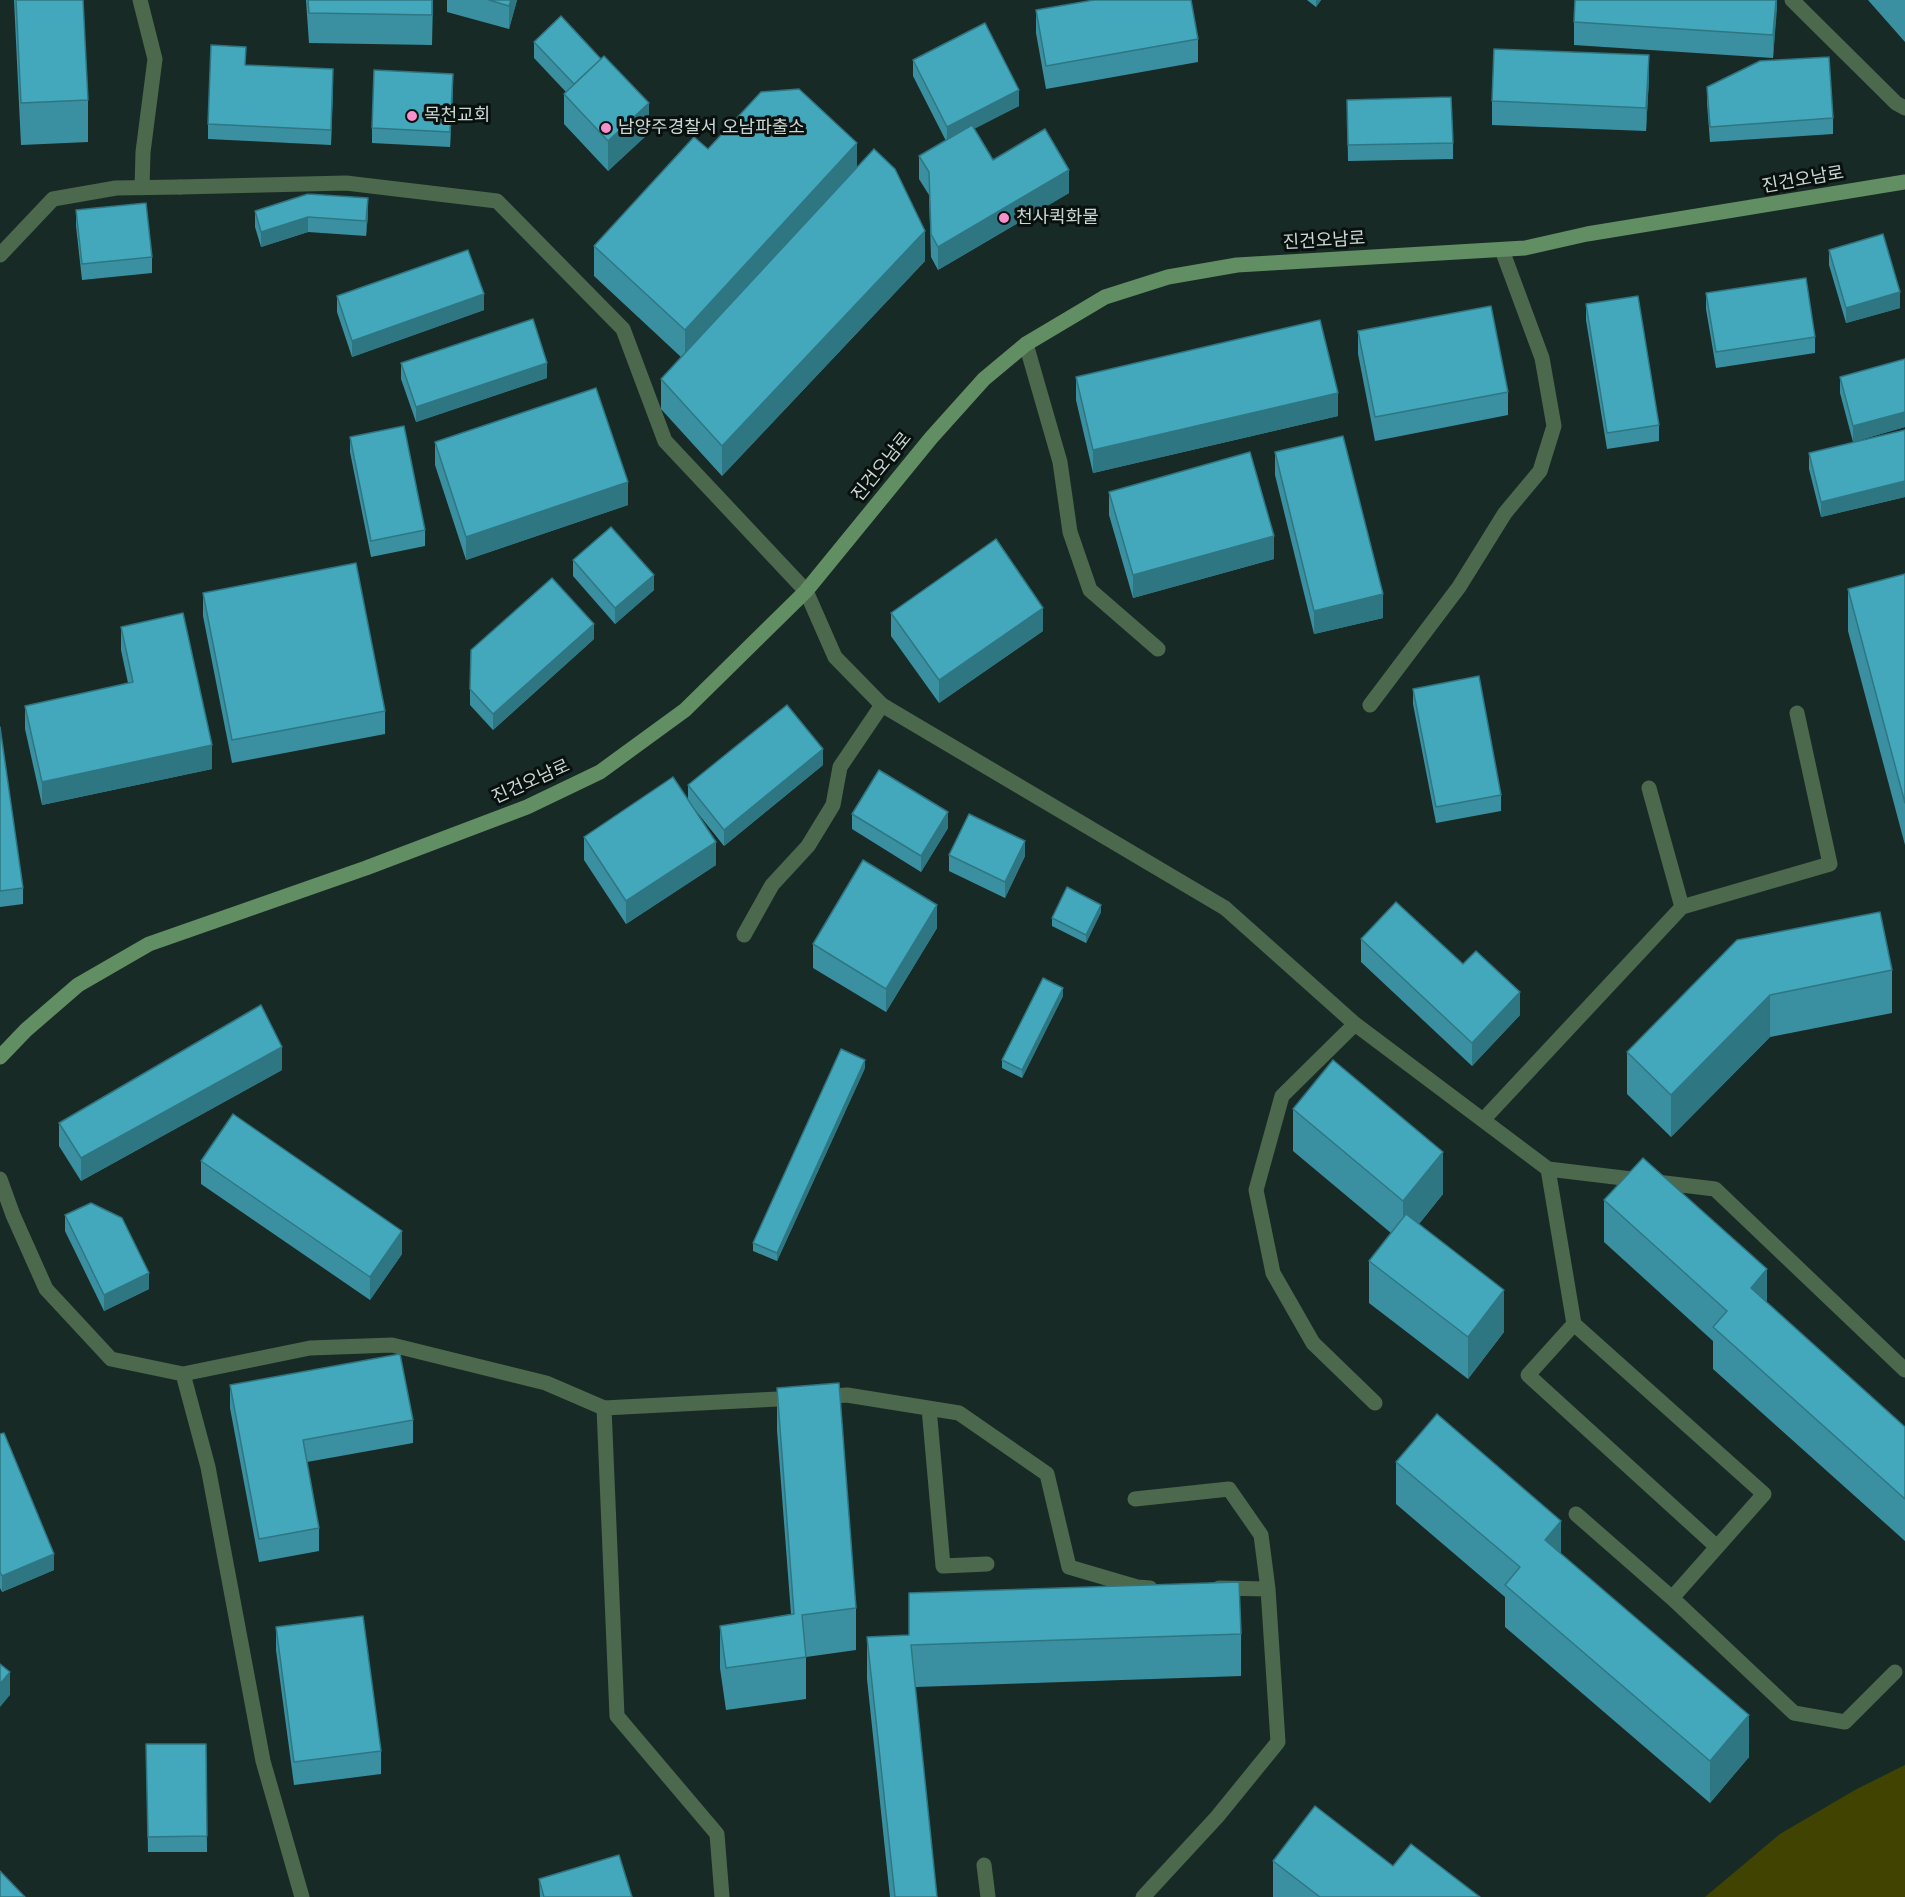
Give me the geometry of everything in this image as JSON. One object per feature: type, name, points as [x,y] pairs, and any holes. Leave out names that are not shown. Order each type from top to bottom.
[{"type":"main road","name":"진건오남로","points":[[0,1057],[26,1030],[78,985],[149,944],[409,852],[527,807],[600,772],[685,710],[806,591],[938,430],[984,379],[1026,344],[1105,297],[1168,277],[1237,265],[1502,250],[1905,182]]},
{"type":"street","points":[[140,0],[155,59],[143,152],[142,188]]},
{"type":"street","points":[[1792,0],[1896,103],[1905,108]]},
{"type":"street","points":[[0,255],[53,199],[116,188],[345,183],[497,201],[623,329],[665,441],[806,591],[835,657],[882,705],[1225,908],[1355,1024],[1548,1169],[1715,1189],[1905,1370]]},
{"type":"street","points":[[1370,705],[1459,587],[1505,513],[1540,471],[1554,426],[1542,358],[1502,250]]},
{"type":"street","points":[[1026,344],[1060,462],[1070,532],[1090,590],[1158,649]]},
{"type":"street","points":[[744,935],[772,885],[808,846],[833,805],[840,766],[882,705]]},
{"type":"street","points":[[1483,1120],[1682,907],[1830,864],[1797,713]]},
{"type":"street","points":[[1649,788],[1682,907]]},
{"type":"street","points":[[1355,1024],[1282,1096],[1256,1190],[1273,1273],[1313,1343],[1375,1403]]},
{"type":"street","points":[[1548,1169],[1574,1324],[1764,1494],[1672,1598]]},
{"type":"street","points":[[0,1179],[13,1215],[46,1289],[111,1359],[183,1374],[310,1348],[392,1345],[546,1383],[604,1408],[847,1395],[959,1413],[1047,1474],[1070,1567],[1137,1587],[1161,1588]]},
{"type":"street","points":[[1574,1324],[1528,1375],[1717,1547]]},
{"type":"street","points":[[183,1374],[208,1467],[263,1761],[302,1897]]},
{"type":"street","points":[[604,1408],[617,1716],[717,1834],[722,1897]]},
{"type":"street","points":[[929,1408],[943,1566],[987,1564]]},
{"type":"street","points":[[1135,1499],[1229,1489],[1261,1535],[1268,1589],[1278,1743],[1217,1817],[1143,1897]]},
{"type":"street","points":[[1576,1514],[1672,1598],[1794,1713],[1845,1722],[1895,1672]]},
{"type":"street","points":[[1209,1588],[1268,1589]]},
{"type":"street","points":[[984,1865],[988,1897]]},
{"type":"shaded area","points":[[1905,1765],[1905,1897],[1705,1897],[1780,1834],[1855,1790]]},
{"type":"building","points":[[16,0],[83,0],[88,100],[21,103]]},
{"type":"building","points":[[308,0],[432,0],[432,15],[309,13]]},
{"type":"building","points":[[489,0],[511,0],[509,6]]},
{"type":"building","points":[[1094,0],[1191,0],[1198,39],[1046,66],[1036,10]]},
{"type":"building","points":[[1575,0],[1776,0],[1773,35],[1574,22]]},
{"type":"building","points":[[561,16],[601,59],[574,84],[534,42]]},
{"type":"building","points":[[985,23],[1019,90],[947,127],[913,60]]},
{"type":"building","points":[[211,45],[246,47],[245,65],[333,69],[331,130],[208,124]]},
{"type":"building","points":[[1494,49],[1649,55],[1646,108],[1492,101]]},
{"type":"building","points":[[604,56],[649,103],[608,141],[564,94]]},
{"type":"building","points":[[1829,57],[1833,118],[1710,127],[1707,87],[1760,61]]},
{"type":"building","name":"목천교회","points":[[374,70],[453,74],[450,132],[372,128]]},
{"type":"building","points":[[799,89],[857,143],[685,330],[594,246],[694,137],[708,149],[761,92]]},
{"type":"building","points":[[1451,97],[1453,143],[1348,145],[1347,100]]},
{"type":"building","points":[[972,125],[993,160],[1045,129],[1069,170],[938,247],[931,234],[929,172],[919,156]]},
{"type":"building","points":[[874,149],[895,169],[925,231],[722,446],[661,379]]},
{"type":"building","points":[[308,194],[368,198],[366,221],[308,217],[261,232],[255,211]]},
{"type":"building","points":[[146,203],[152,257],[82,264],[76,210]]},
{"type":"building","points":[[1883,234],[1900,292],[1846,308],[1829,250]]},
{"type":"building","points":[[468,250],[484,294],[352,341],[337,296]]},
{"type":"building","points":[[1806,278],[1815,337],[1716,352],[1706,293]]},
{"type":"building","points":[[1638,296],[1659,425],[1607,433],[1586,304]]},
{"type":"building","points":[[1491,306],[1508,392],[1375,417],[1358,331]]},
{"type":"building","points":[[533,319],[547,363],[416,407],[401,363]]},
{"type":"building","points":[[1320,320],[1338,393],[1093,450],[1076,377]]},
{"type":"building","points":[[1905,359],[1905,412],[1853,426],[1840,377]]},
{"type":"building","points":[[596,388],[628,482],[466,537],[435,442]]},
{"type":"building","points":[[404,426],[425,530],[371,541],[350,437]]},
{"type":"building","points":[[1905,430],[1905,481],[1821,502],[1809,453]]},
{"type":"building","points":[[1343,436],[1383,594],[1314,611],[1275,452]]},
{"type":"building","points":[[1250,452],[1274,536],[1133,575],[1109,492]]},
{"type":"building","points":[[611,527],[654,575],[615,608],[573,560]]},
{"type":"building","points":[[996,539],[1043,608],[939,680],[891,613]]},
{"type":"building","points":[[356,563],[385,711],[232,740],[203,593]]},
{"type":"building","points":[[1905,574],[1905,803],[1848,589]]},
{"type":"building","points":[[552,578],[594,624],[493,714],[470,689],[471,650]]},
{"type":"building","points":[[183,613],[212,745],[42,782],[25,706],[133,682],[121,627]]},
{"type":"building","points":[[1479,676],[1501,795],[1436,807],[1413,689]]},
{"type":"building","points":[[787,705],[823,749],[724,830],[688,785]]},
{"type":"building","points":[[0,727],[23,888],[0,891]]},
{"type":"building","points":[[879,770],[948,812],[921,856],[852,814]]},
{"type":"building","points":[[673,777],[716,842],[626,901],[584,837]]},
{"type":"building","points":[[969,814],[1025,841],[1005,882],[949,855]]},
{"type":"building","points":[[863,860],[937,905],[886,989],[813,944]]},
{"type":"building","points":[[1067,887],[1101,905],[1086,935],[1052,918]]},
{"type":"building","points":[[1396,902],[1463,964],[1476,951],[1520,992],[1472,1043],[1361,939]]},
{"type":"building","points":[[1880,912],[1892,970],[1770,995],[1671,1095],[1627,1052],[1737,940]]},
{"type":"building","points":[[1043,978],[1063,988],[1022,1070],[1002,1060]]},
{"type":"building","points":[[261,1005],[282,1047],[81,1158],[59,1123]]},
{"type":"building","points":[[841,1049],[865,1060],[777,1253],[753,1243]]},
{"type":"building","points":[[1333,1060],[1443,1152],[1403,1201],[1293,1109]]},
{"type":"building","points":[[233,1114],[402,1231],[370,1277],[201,1161]]},
{"type":"building","points":[[1643,1158],[1767,1269],[1751,1288],[1905,1427],[1905,1499],[1713,1327],[1727,1311],[1604,1200]]},
{"type":"building","points":[[91,1203],[122,1218],[149,1273],[104,1295],[65,1215]]},
{"type":"building","points":[[1406,1214],[1504,1290],[1468,1337],[1369,1261]]},
{"type":"building","points":[[400,1354],[413,1420],[303,1440],[319,1528],[259,1539],[230,1385]]},
{"type":"building","points":[[839,1383],[856,1608],[802,1615],[806,1657],[726,1668],[720,1626],[794,1614],[777,1388]]},
{"type":"building","points":[[1437,1414],[1561,1521],[1545,1540],[1749,1715],[1710,1761],[1505,1585],[1520,1567],[1396,1462]]},
{"type":"building","points":[[4,1433],[54,1554],[2,1576],[0,1572],[0,1434]]},
{"type":"building","points":[[1239,1582],[1241,1634],[911,1645],[937,1897],[895,1897],[867,1637],[909,1635],[909,1593]]},
{"type":"building","points":[[363,1616],[381,1751],[294,1762],[276,1627]]},
{"type":"building","points":[[0,1664],[10,1672],[0,1684]]},
{"type":"building","points":[[146,1744],[206,1744],[207,1836],[148,1837]]},
{"type":"building","points":[[1315,1806],[1393,1866],[1411,1844],[1480,1897],[1320,1897],[1273,1861]]},
{"type":"building","points":[[619,1855],[632,1897],[544,1897],[539,1879]]},
{"type":"building","points":[[0,1871],[25,1897],[0,1897]]},
{"type":"place","name":"목천교회","points":[[412,116]]},
{"type":"place","name":"남양주경찰서 오남파출소","points":[[606,128]]},
{"type":"place","name":"천사퀵화물","points":[[1004,218]]}]
